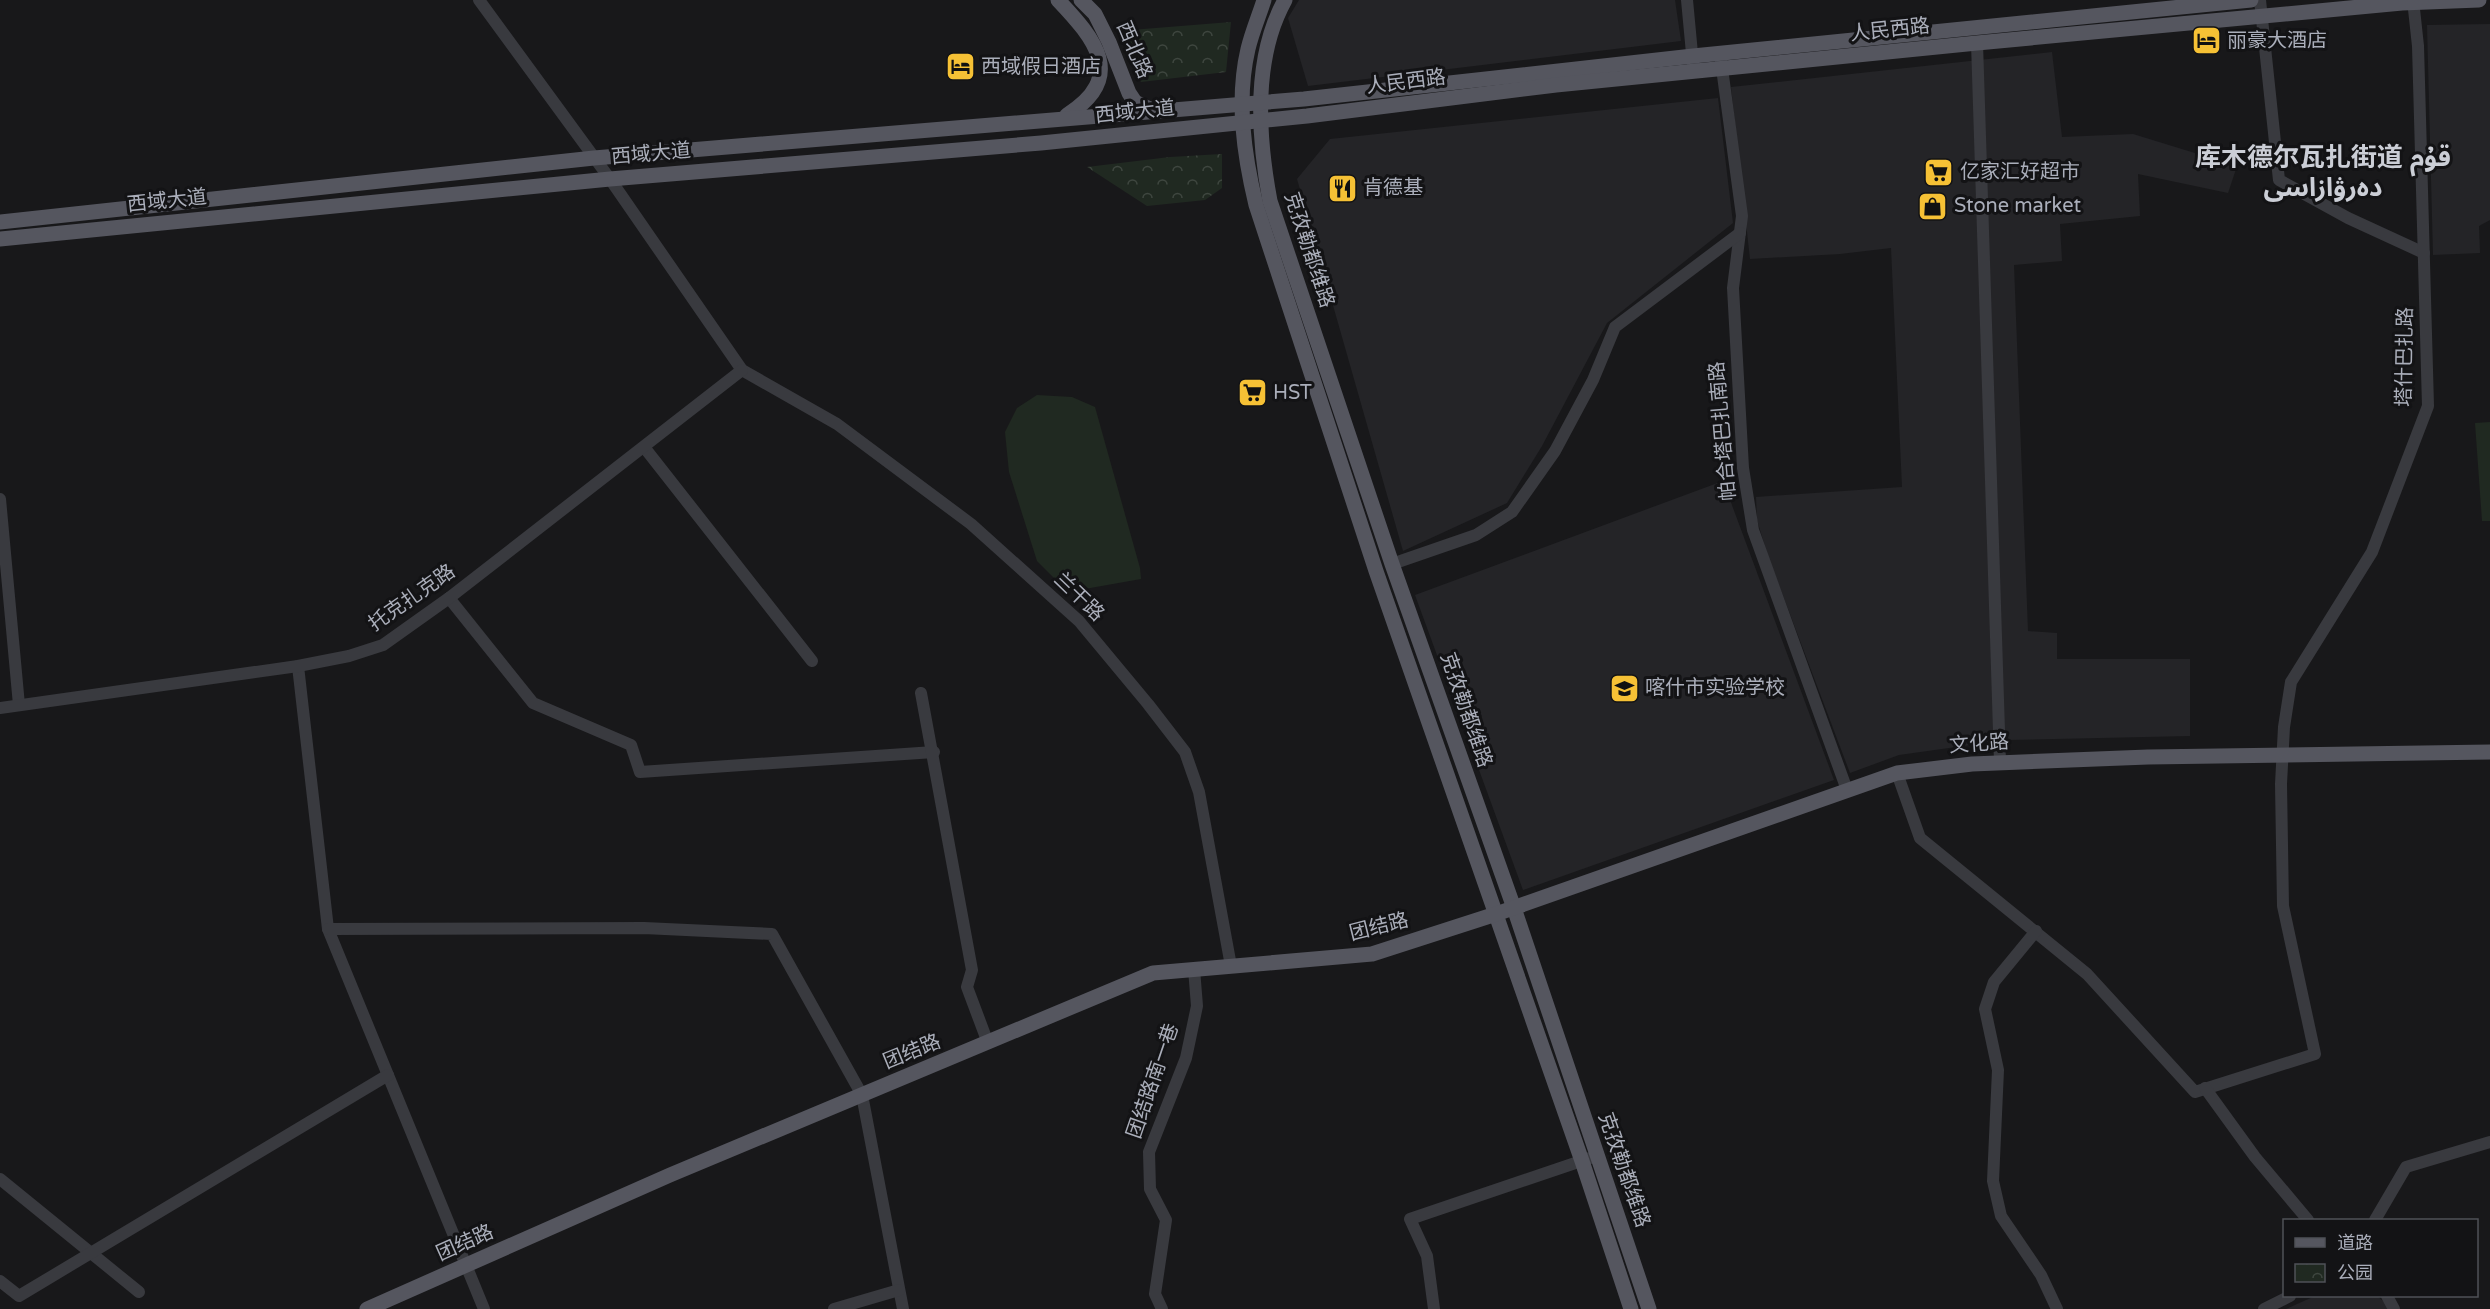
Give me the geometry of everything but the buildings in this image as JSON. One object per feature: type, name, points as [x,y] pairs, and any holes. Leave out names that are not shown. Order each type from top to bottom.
[{"type":"main road","name":"西北路","points":[[1058,0],[1095,43],[1101,64],[1100,77],[1095,91],[1081,106],[1064,117]]},
{"type":"main road","name":"西北路","points":[[1081,0],[1095,14],[1129,93],[1135,102],[1153,110]]},
{"type":"main road","name":"克孜勒都维路","points":[[1264,0],[1248,49],[1243,103],[1246,162],[1256,205],[1376,572],[1582,1161],[1631,1309]]},
{"type":"main road","name":"克孜勒都维路","points":[[1285,0],[1267,47],[1262,101],[1262,160],[1270,201],[1392,564],[1514,908],[1649,1309]]},
{"type":"main road","name":"人民西路","points":[[1304,99],[1693,64],[2251,0]]},
{"type":"main road","name":"人民西路","points":[[1721,61],[1977,43],[2413,1],[2478,0]]},
{"type":"main road","name":"人民西路","points":[[1307,116],[1545,86],[1693,64]]},
{"type":"main road","name":"西域大道","points":[[0,222],[594,158],[1064,117],[1304,99]]},
{"type":"main road","name":"西域大道","points":[[0,238],[610,179],[1041,143],[1307,116]]},
{"type":"main road","name":"文化路","points":[[1496,914],[1897,773],[2000,762],[2490,752]]},
{"type":"main road","name":"团结路","points":[[367,1309],[670,1175],[1154,973],[1372,954],[1496,914]]},
{"type":"street","points":[[479,0],[610,179],[742,370]]},
{"type":"street","points":[[1687,0],[1693,64]]},
{"type":"street","points":[[2260,0],[2278,180],[2348,218],[2424,254]]},
{"type":"street","name":"塔什巴扎路","points":[[2205,1088],[2315,1054],[2283,906],[2283,755],[2291,682],[2372,552],[2428,406],[2418,46],[2413,1]]},
{"type":"street","points":[[1977,43],[2000,762]]},
{"type":"street","name":"帕合塔巴扎南路","points":[[1721,61],[1742,216],[1733,288],[1743,468],[1753,530],[1847,790]]},
{"type":"street","points":[[1392,564],[1476,536],[1512,512],[1555,451],[1593,380],[1615,327],[1740,233]]},
{"type":"street","name":"托克扎克路","points":[[0,708],[298,666],[349,656],[382,645],[449,598],[742,370]]},
{"type":"street","name":"兰干路","points":[[742,370],[837,424],[971,524],[1079,621],[1148,704],[1185,752],[1199,792],[1231,966]]},
{"type":"street","points":[[644,447],[812,661]]},
{"type":"street","points":[[0,499],[19,705]]},
{"type":"street","points":[[449,598],[533,704],[631,745],[640,771],[934,752]]},
{"type":"street","points":[[298,666],[328,930],[484,1309]]},
{"type":"street","points":[[921,693],[934,752],[972,970],[968,987],[988,1043]]},
{"type":"street","points":[[1897,773],[1920,838],[2087,974],[2195,1092],[2205,1088],[2255,1157],[2306,1219]]},
{"type":"street","points":[[328,930],[644,928],[772,934],[862,1095],[903,1309]]},
{"type":"street","points":[[2036,931],[1994,982],[1985,1009],[1998,1070],[1993,1181],[2001,1215],[2041,1275],[2057,1309]]},
{"type":"street","name":"团结路南一巷","points":[[1162,1309],[1155,1294],[1166,1220],[1150,1188],[1149,1152],[1186,1058],[1197,1006],[1194,969]]},
{"type":"street","points":[[0,1281],[19,1296],[388,1075]]},
{"type":"street","points":[[2376,1219],[2406,1167],[2490,1142]]},
{"type":"street","points":[[1434,1309],[1427,1256],[1410,1219],[1597,1156]]},
{"type":"street","points":[[0,1179],[139,1292]]},
{"type":"street","points":[[834,1309],[899,1290]]},
{"type":"street","points":[[2264,1309],[2288,1297]]},
{"type":"shaded area","points":[[1299,0],[1675,0],[1681,41],[1308,86],[1288,18]]},
{"type":"shaded area","points":[[2490,24],[2490,220],[2479,226],[2480,253],[2433,255],[2427,25]]},
{"type":"shaded area","points":[[2052,52],[2062,137],[2133,134],[2237,166],[2228,193],[2138,174],[2140,216],[2060,224],[2062,261],[2014,265],[2028,631],[2057,633],[2057,659],[2190,659],[2190,736],[2006,740],[1899,755],[1850,773],[1768,556],[1757,520],[1756,497],[1902,487],[1891,248],[1840,254],[1750,259],[1731,87]]},
{"type":"shaded area","points":[[1718,98],[1733,223],[1607,323],[1542,446],[1507,503],[1403,551],[1297,179],[1330,139]]},
{"type":"shaded area","name":"喀什市实验学校","points":[[1723,481],[1834,780],[1523,890],[1415,595]]},
{"type":"shaded area","points":[[2313,1297],[2378,1297],[2387,1304],[2387,1309],[2286,1309]]},
{"type":"green space","points":[[1231,22],[1226,72],[1141,82],[1119,31]]},
{"type":"green space","points":[[1222,154],[1222,188],[1205,200],[1147,206],[1087,167],[1170,157]]},
{"type":"green space","points":[[1037,395],[1072,397],[1095,407],[1140,568],[1141,579],[1079,590],[1061,585],[1037,561],[1009,472],[1005,432],[1017,408]]},
{"type":"green space","points":[[2490,422],[2490,521],[2482,521],[2475,423]]},
{"type":"place","name":"丽豪大酒店","points":[[2206,41]]},
{"type":"place","name":"西域假日酒店","points":[[960,67]]},
{"type":"place","name":"亿家汇好超市","points":[[1939,172]]},
{"type":"place","name":"肯德基","points":[[1342,188]]},
{"type":"place","name":"Stone market","points":[[1933,206]]},
{"type":"place","name":"HST","points":[[1252,393]]},
{"type":"place","name":"喀什市实验学校","points":[[1624,688]]},
{"type":"district","name":"库木德尔瓦扎街道 قۇم دەرۋازاسى","points":[[2323,172]]}]
